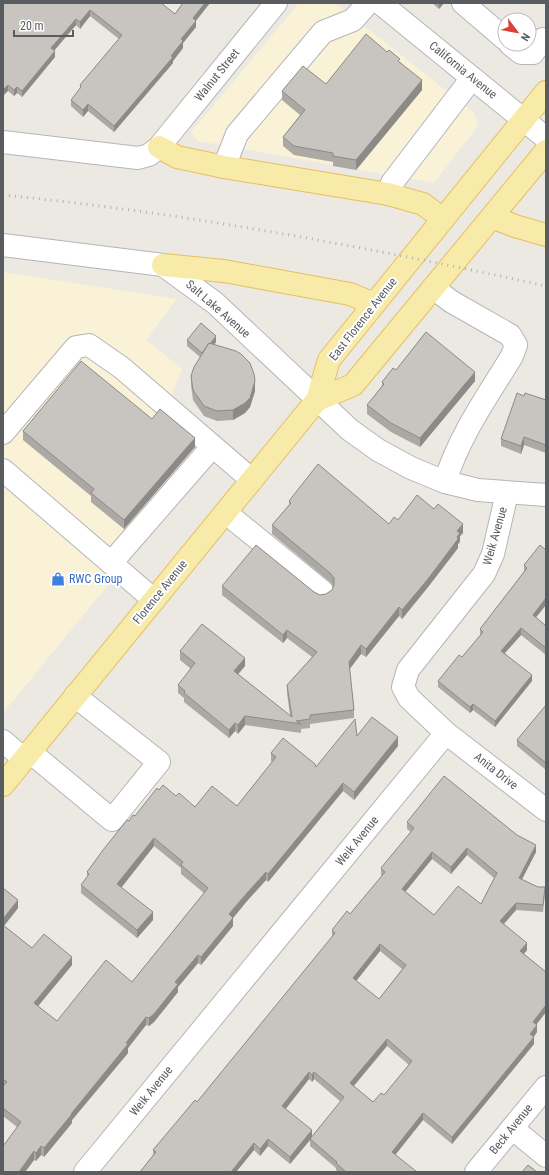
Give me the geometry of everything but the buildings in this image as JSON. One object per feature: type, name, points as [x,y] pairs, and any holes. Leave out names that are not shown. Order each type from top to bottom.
[{"type":"main road","name":"East Florence Avenue","points":[[317,400],[329,360],[546,92]]},
{"type":"main road","points":[[159,147],[177,157],[224,167],[388,194],[424,204],[443,219]]},
{"type":"main road","points":[[317,400],[353,385],[546,151]]},
{"type":"main road","points":[[492,217],[515,226],[546,235]]},
{"type":"main road","points":[[163,265],[224,271],[350,294],[374,304]]},
{"type":"main road","name":"Florence Avenue","points":[[3,785],[317,400]]},
{"type":"street","name":"Walnut Street","points":[[159,147],[276,3]]},
{"type":"street","points":[[224,167],[237,134],[323,32],[354,20],[368,3]]},
{"type":"street","name":"California Avenue","points":[[380,3],[546,138]]},
{"type":"street","points":[[463,3],[497,32]]},
{"type":"street","points":[[537,47],[543,39]]},
{"type":"street","points":[[520,52],[534,52]]},
{"type":"street","points":[[388,194],[392,183],[472,78]]},
{"type":"street","points":[[3,142],[138,158],[149,155],[159,147]]},
{"type":"street","name":"Salt Lake Avenue","points":[[3,245],[163,265],[215,303],[317,400]]},
{"type":"street","points":[[433,288],[452,302],[510,335],[516,345],[512,356],[466,429],[451,462],[444,482]]},
{"type":"street","points":[[3,433],[76,347],[89,345],[122,368],[252,480]]},
{"type":"street","points":[[317,400],[350,430],[378,450],[411,468],[444,482],[478,490],[546,495]]},
{"type":"street","points":[[111,563],[212,447]]},
{"type":"street","points":[[3,470],[154,600]]},
{"type":"street","name":"Weik Avenue","points":[[85,1172],[446,733],[409,698],[403,687],[408,670],[484,574],[493,554],[507,493]]},
{"type":"street","points":[[226,513],[322,591]]},
{"type":"street","points":[[3,741],[27,756],[112,820],[159,762],[75,696]]},
{"type":"street","name":"Anita Drive","points":[[446,733],[546,810]]},
{"type":"street","name":"Beck Avenue","points":[[476,1172],[546,1087]]},
{"type":"street","points":[[512,1128],[546,1156]]},
{"type":"shaded area","points":[[299,3],[335,3],[473,112],[478,121],[477,127],[434,183],[198,141],[193,136],[192,131]]},
{"type":"shaded area","name":"RWC Group","points":[[3,272],[177,299],[146,340],[182,369],[170,401],[223,445],[3,713]]},
{"type":"railway","points":[[3,195],[72,202],[208,221],[344,245],[546,286]]},
{"type":"place","name":"RWC Group","points":[[58,579]]}]
